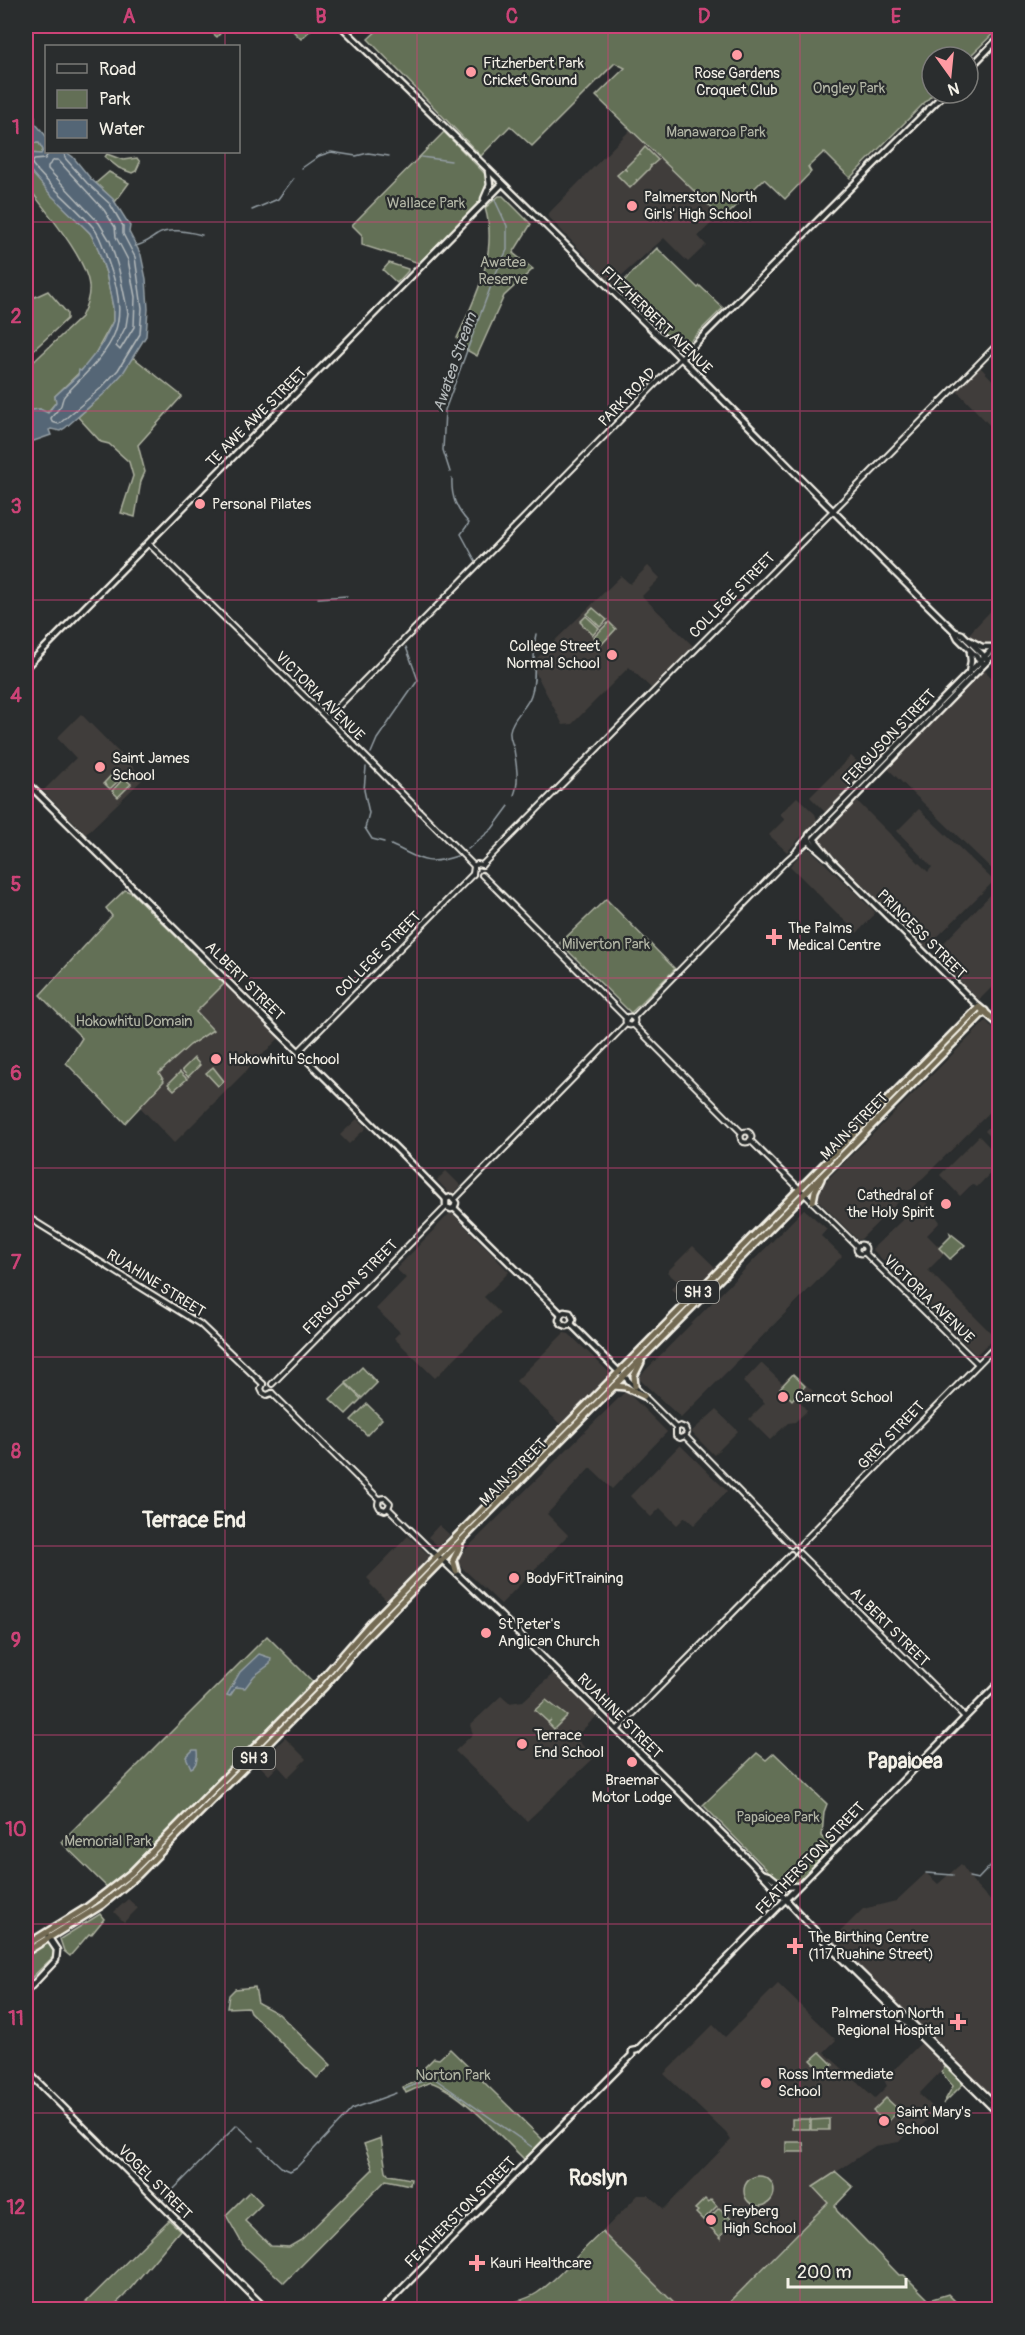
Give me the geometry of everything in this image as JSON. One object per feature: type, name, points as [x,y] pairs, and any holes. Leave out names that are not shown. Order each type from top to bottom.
[{"type":"highway","name":"PRINCESS STREET","points":[[979,1007],[999,1025]]},
{"type":"highway","name":"MAIN STREET","points":[[440,1558],[466,1537],[614,1386],[621,1374],[647,1353],[979,1007]]},
{"type":"highway","name":"MAIN STREET","points":[[48,1935],[102,1905],[138,1875],[324,1687],[362,1642],[440,1558],[802,1191],[827,1170],[985,1011]]},
{"type":"highway","points":[[813,1201],[815,1191],[827,1170]]},
{"type":"highway","points":[[634,1386],[635,1371],[647,1353]]},
{"type":"highway","points":[[614,1386],[625,1387],[644,1396]]},
{"type":"highway","points":[[456,1571],[453,1562],[454,1555],[466,1537]]},
{"type":"highway","name":"SH 3","points":[[26,1945],[48,1935]]},
{"type":"highway","name":"SH 3","points":[[26,1952],[48,1935]]},
{"type":"main road","name":"FITZHERBERT AVENUE","points":[[341,26],[681,359],[955,632],[967,639],[984,660]]},
{"type":"main road","points":[[980,57],[999,37]]},
{"type":"main road","name":"PARK ROAD","points":[[681,359],[933,105]]},
{"type":"main road","points":[[469,218],[489,191],[488,170]]},
{"type":"main road","name":"TE AWE AWE STREET","points":[[26,667],[502,184]]},
{"type":"main road","points":[[650,330],[682,347],[692,347]]},
{"type":"main road","name":"FITZHERBERT AVENUE","points":[[955,632],[969,650],[984,660]]},
{"type":"main road","points":[[967,639],[982,647],[996,648]]},
{"type":"main road","name":"FERGUSON STREET","points":[[810,838],[996,648],[999,641]]},
{"type":"main road","points":[[969,650],[971,661],[969,673]]},
{"type":"main road","name":"FERGUSON STREET","points":[[810,838],[984,660]]},
{"type":"main road","name":"ALBERT STREET","points":[[26,782],[446,1199]]},
{"type":"main road","name":"PRINCESS STREET","points":[[810,838],[822,855],[830,859],[979,1007]]},
{"type":"main road","points":[[454,1208],[455,1199],[450,1197],[446,1199],[446,1207],[454,1208],[561,1314]]},
{"type":"main road","points":[[561,1314],[570,1313],[573,1318],[571,1324]]},
{"type":"main road","points":[[561,1314],[559,1320],[562,1324],[567,1326],[571,1324]]},
{"type":"main road","points":[[571,1324],[621,1374]]},
{"type":"main road","name":"RUAHINE STREET","points":[[440,1558],[456,1571],[617,1730],[999,2115]]},
{"type":"main road","name":"FEATHERSTON STREET","points":[[381,2310],[632,2055],[632,2050],[637,2050],[999,1682]]},
{"type":"main road","points":[[760,1873],[770,1876],[784,1887],[789,1888],[798,1884]]},
{"type":"main road","points":[[26,1992],[56,1960],[57,1950],[48,1935]]},
{"type":"main road","name":"RUAHINE STREET","points":[[831,1945],[837,1948],[999,2109]]},
{"type":"main road","name":"VOGEL STREET","points":[[26,2070],[267,2310]]},
{"type":"street","name":"COLLEGE STREET","points":[[482,865],[999,342]]},
{"type":"street","name":"PARK ROAD","points":[[327,718],[681,359]]},
{"type":"street","name":"VICTORIA AVENUE","points":[[149,544],[474,866]]},
{"type":"street","name":"FERGUSON STREET","points":[[633,1018],[810,838]]},
{"type":"street","points":[[482,865],[484,871],[482,874],[478,876],[473,874],[474,866],[482,865]]},
{"type":"street","name":"COLLEGE STREET","points":[[299,1051],[473,874]]},
{"type":"street","points":[[482,874],[626,1018],[633,1018],[633,1024]]},
{"type":"street","points":[[455,1199],[626,1024],[626,1018]]},
{"type":"street","points":[[626,1024],[633,1024],[742,1132],[750,1132],[750,1140],[813,1201]]},
{"type":"street","points":[[742,1132],[742,1140],[747,1142],[750,1140]]},
{"type":"street","name":"VICTORIA AVENUE","points":[[813,1201],[857,1246],[864,1245],[864,1252],[978,1364]]},
{"type":"street","name":"FERGUSON STREET","points":[[272,1384],[446,1207]]},
{"type":"street","name":"RUAHINE STREET","points":[[26,1216],[200,1324],[263,1384]]},
{"type":"street","name":"GREY STREET","points":[[800,1546],[999,1342]]},
{"type":"street","points":[[621,1374],[676,1428],[676,1436],[682,1438],[685,1436]]},
{"type":"street","points":[[267,1382],[272,1384],[274,1389],[272,1393],[267,1395],[263,1393],[261,1389],[263,1384],[267,1382]]},
{"type":"street","points":[[272,1393],[379,1499]]},
{"type":"street","points":[[676,1428],[680,1426],[685,1428],[687,1433],[685,1436]]},
{"type":"street","points":[[685,1436],[791,1545]]},
{"type":"street","points":[[379,1499],[388,1499],[388,1508],[383,1510],[380,1508],[379,1499]]},
{"type":"street","name":"RUAHINE STREET","points":[[388,1508],[440,1558]]},
{"type":"street","points":[[617,1730],[791,1554],[799,1553],[800,1546],[795,1543],[791,1545]]},
{"type":"street","points":[[791,1545],[789,1550],[791,1554]]},
{"type":"street","name":"ALBERT STREET","points":[[799,1553],[965,1717]]},
{"type":"shaded area","name":"Palmerston North Girls' High School","points":[[630,130],[719,216],[698,236],[706,245],[688,262],[664,238],[612,284],[547,215]]},
{"type":"shaded area","points":[[980,367],[999,387],[999,435],[957,391]]},
{"type":"shaded area","name":"College Street Normal School","points":[[648,566],[660,578],[642,596],[693,646],[652,689],[629,667],[572,724],[563,725],[531,664],[621,576],[630,584]]},
{"type":"shaded area","points":[[999,602],[999,636],[993,643],[983,645],[969,634]]},
{"type":"shaded area","points":[[984,670],[999,685],[998,875],[886,767]]},
{"type":"shaded area","name":"Saint James School","points":[[81,714],[144,778],[86,834],[43,791],[76,758],[57,738]]},
{"type":"shaded area","points":[[851,756],[863,767],[864,774],[825,812],[810,797]]},
{"type":"shaded area","points":[[797,797],[815,814],[817,820],[787,852],[769,835],[785,819],[780,814]]},
{"type":"shaded area","points":[[855,799],[928,872],[932,867],[897,831],[919,809],[994,881],[926,948],[821,843],[819,836]]},
{"type":"shaded area","points":[[806,849],[811,850],[873,910],[874,915],[857,933],[790,866]]},
{"type":"shaded area","points":[[999,886],[999,980],[979,1000],[933,954]]},
{"type":"shaded area","name":"Hokowhitu School","points":[[224,984],[279,1038],[174,1143],[140,1107],[164,1081],[159,1074],[190,1045],[213,1030],[196,1012]]},
{"type":"shaded area","points":[[986,1021],[999,1035],[999,1103],[858,1240],[815,1197],[816,1191]]},
{"type":"shaded area","points":[[999,1116],[999,1145],[985,1131]]},
{"type":"shaded area","points":[[357,1119],[366,1128],[349,1144],[340,1135]]},
{"type":"shaded area","points":[[979,1136],[999,1157],[999,1164],[977,1187],[970,1186],[960,1196],[940,1175]]},
{"type":"shaded area","points":[[446,1171],[461,1186],[451,1195],[437,1180]]},
{"type":"shaded area","points":[[924,1199],[940,1222],[927,1235],[945,1253],[928,1270],[995,1337],[976,1355],[872,1249]]},
{"type":"shaded area","points":[[804,1209],[827,1229],[821,1236],[842,1256],[681,1418],[638,1378]]},
{"type":"shaded area","points":[[451,1212],[509,1272],[484,1297],[500,1313],[435,1378],[394,1338],[400,1332],[376,1309],[406,1278],[396,1269]]},
{"type":"shaded area","points":[[693,1246],[717,1269],[684,1301],[671,1289],[678,1282],[667,1272]]},
{"type":"shaded area","points":[[564,1333],[569,1334],[611,1374],[560,1424],[516,1381]]},
{"type":"shaded area","name":"Carncot School","points":[[761,1363],[782,1383],[793,1373],[813,1391],[801,1403],[807,1411],[795,1422],[788,1423],[770,1440],[749,1419],[765,1403],[743,1382]]},
{"type":"shaded area","points":[[626,1391],[667,1432],[612,1489],[590,1468],[547,1514],[568,1535],[501,1604],[456,1562],[456,1559]]},
{"type":"shaded area","points":[[716,1410],[738,1431],[714,1455],[691,1432]]},
{"type":"shaded area","points":[[680,1445],[727,1491],[694,1525],[685,1517],[677,1525],[660,1508],[651,1517],[630,1496]]},
{"type":"shaded area","points":[[439,1525],[450,1535],[438,1546],[428,1537]]},
{"type":"shaded area","points":[[408,1536],[430,1556],[386,1600],[367,1578]]},
{"type":"shaded area","name":"Terrace End School","points":[[555,1672],[598,1715],[575,1737],[594,1758],[527,1821],[455,1751],[473,1734],[470,1725],[501,1696],[509,1703],[523,1701]]},
{"type":"shaded area","points":[[285,1738],[306,1759],[288,1777],[278,1766],[269,1775],[258,1764]]},
{"type":"shaded area","name":"Palmerston North Regional Hospital","points":[[961,1864],[974,1883],[999,1910],[999,2104],[832,1940],[863,1909],[896,1901],[926,1873],[938,1884]]},
{"type":"shaded area","points":[[128,1899],[138,1908],[124,1922],[114,1912]]},
{"type":"shaded area","points":[[778,1984],[836,2040],[824,2052],[875,2098],[887,2086],[884,2080],[922,2042],[946,2066],[919,2094],[936,2110],[916,2132],[909,2131],[899,2142],[875,2146],[814,2187],[829,2203],[784,2245],[755,2279],[723,2309],[680,2309],[602,2232],[638,2195],[648,2195],[664,2209],[731,2140],[664,2074],[713,2025],[725,2037]]},
{"type":"green space","points":[[204,26],[227,26],[217,37]]},
{"type":"green space","points":[[288,26],[315,26],[301,39]]},
{"type":"green space","points":[[382,26],[1000,27],[980,46],[920,45],[920,105],[922,105],[850,178],[824,152],[808,167],[811,172],[785,199],[764,179],[723,219],[596,96],[625,68],[615,63],[532,146],[510,126],[481,156],[368,39]]},
{"type":"green space","name":"Wallace Park","points":[[444,132],[496,185],[419,263],[362,245],[362,235],[352,225]]},
{"type":"green space","points":[[39,143],[43,150],[41,154],[28,153],[26,146]]},
{"type":"green space","points":[[645,147],[658,160],[650,165],[651,167],[630,188],[617,175],[624,169],[626,170],[625,168],[640,155]]},
{"type":"green space","points":[[107,154],[123,160],[137,158],[140,162],[136,171],[132,173],[119,168],[105,157]]},
{"type":"green space","points":[[26,166],[90,233],[106,273],[113,307],[113,321],[91,361],[55,396],[56,402],[46,414],[40,409],[26,411],[26,369],[81,317],[87,302],[89,286],[87,275],[73,249],[28,187]]},
{"type":"green space","points":[[109,172],[129,183],[115,202],[96,183]]},
{"type":"green space","name":"Awatea Reserve","points":[[499,196],[503,196],[531,224],[513,253],[533,269],[504,296],[477,356],[461,347],[457,338],[483,275],[487,258],[489,225],[485,208]]},
{"type":"green space","points":[[657,248],[698,288],[700,286],[723,308],[687,344],[667,337],[616,289]]},
{"type":"green space","points":[[389,263],[408,269],[397,283],[383,270]]},
{"type":"green space","points":[[48,291],[67,313],[67,319],[26,357],[26,301]]},
{"type":"green space","points":[[134,358],[182,396],[138,445],[145,472],[141,481],[135,517],[121,513],[133,476],[129,462],[109,444],[101,442],[78,417],[107,390],[120,376],[130,359]]},
{"type":"green space","points":[[593,608],[607,620],[600,627],[587,614]]},
{"type":"green space","points":[[586,616],[599,628],[593,635],[580,622]]},
{"type":"green space","points":[[609,622],[616,629],[602,644],[594,637]]},
{"type":"green space","points":[[116,770],[123,776],[110,789],[104,783]]},
{"type":"green space","points":[[124,778],[131,784],[118,797],[112,791]]},
{"type":"green space","name":"Hokowhitu Domain","points":[[125,890],[132,893],[224,984],[196,1012],[213,1030],[190,1045],[159,1073],[164,1081],[125,1123],[66,1063],[82,1038],[40,995],[112,916],[106,908]]},
{"type":"green space","name":"Milverton Park","points":[[606,899],[675,969],[631,1013],[560,943]]},
{"type":"green space","points":[[963,1029],[833,1161],[821,1171],[949,1041]]},
{"type":"green space","points":[[194,1058],[200,1065],[188,1077],[182,1070]]},
{"type":"green space","points":[[213,1067],[224,1081],[218,1086],[206,1073]]},
{"type":"green space","points":[[180,1072],[187,1079],[174,1090],[168,1084]]},
{"type":"green space","points":[[761,1232],[762,1234],[646,1350],[645,1349]]},
{"type":"green space","points":[[950,1233],[965,1245],[950,1259],[939,1248],[951,1236]]},
{"type":"green space","points":[[362,1367],[377,1383],[362,1398],[346,1383]]},
{"type":"green space","points":[[793,1374],[805,1386],[792,1400],[780,1388]]},
{"type":"green space","points":[[346,1384],[361,1399],[346,1414],[330,1399]]},
{"type":"green space","points":[[601,1396],[492,1507],[490,1506],[594,1402]]},
{"type":"green space","points":[[367,1404],[382,1419],[367,1435],[351,1420]]},
{"type":"green space","name":"Memorial Park","points":[[267,1636],[313,1682],[108,1888],[61,1842]]},
{"type":"green space","points":[[546,1700],[567,1716],[554,1729],[548,1723],[551,1720],[548,1722],[535,1710]]},
{"type":"green space","name":"Papaioea Park","points":[[757,1753],[766,1760],[774,1753],[827,1804],[822,1836],[832,1847],[789,1892],[703,1805]]},
{"type":"green space","points":[[201,1805],[203,1807],[128,1882],[106,1900],[53,1932],[121,1887]]},
{"type":"green space","points":[[100,1914],[104,1919],[91,1935],[89,1934],[70,1956],[64,1951],[60,1939]]},
{"type":"green space","points":[[49,1941],[55,1955],[26,1983],[26,1956]]},
{"type":"green space","points":[[255,1987],[258,2003],[279,2014],[331,2065],[317,2078],[250,2012],[248,2007],[227,2008],[229,1995],[235,1989]]},
{"type":"green space","name":"Norton Park","points":[[450,2049],[544,2141],[525,2160],[468,2105],[442,2087],[430,2082],[406,2093],[403,2087],[427,2076],[424,2068],[434,2058],[439,2059]]},
{"type":"green space","points":[[820,2052],[833,2065],[824,2073],[811,2060]]},
{"type":"green space","points":[[946,2066],[963,2084],[943,2104],[953,2086],[941,2072]]},
{"type":"green space","points":[[886,2098],[899,2110],[887,2123],[873,2111]]},
{"type":"green space","points":[[792,2119],[810,2119],[810,2129],[792,2129]]},
{"type":"green space","points":[[829,2119],[829,2130],[811,2130],[811,2120]]},
{"type":"green space","points":[[381,2138],[386,2171],[389,2175],[411,2179],[410,2185],[386,2180],[284,2283],[243,2245],[226,2215],[250,2191],[262,2204],[245,2221],[271,2246],[289,2247],[301,2240],[373,2169],[364,2144]]},
{"type":"green space","points":[[786,2142],[803,2142],[804,2152],[786,2152]]},
{"type":"green space","points":[[836,2172],[853,2187],[835,2206],[837,2211],[899,2275],[904,2275],[929,2300],[948,2294],[957,2303],[949,2309],[723,2309],[828,2203],[813,2187]]},
{"type":"green space","points":[[759,2176],[769,2181],[774,2191],[769,2201],[759,2206],[749,2201],[744,2191],[749,2181]]},
{"type":"green space","points":[[705,2199],[708,2202],[711,2199],[717,2206],[704,2219],[706,2221],[719,2208],[726,2214],[725,2218],[728,2216],[734,2222],[721,2235],[721,2238],[696,2213],[698,2211],[695,2209]]},
{"type":"green space","points":[[169,2220],[180,2230],[124,2296],[110,2309],[79,2309]]},
{"type":"green space","points":[[602,2232],[680,2309],[497,2309],[532,2296],[546,2287]]},
{"type":"water","points":[[35,117],[35,123],[45,135],[45,153],[67,153],[113,199],[130,226],[129,232],[141,255],[146,279],[148,309],[146,336],[123,373],[105,393],[65,428],[60,431],[51,429],[49,430],[51,435],[34,441],[29,440],[26,443],[26,411],[40,409],[48,413],[56,402],[55,396],[78,375],[79,370],[81,371],[101,346],[113,321],[113,307],[106,273],[90,233],[51,195],[26,166],[26,150],[28,153],[41,154],[43,150],[39,143],[26,146],[26,123]]},
{"type":"water","points":[[259,1654],[271,1658],[270,1664],[254,1676],[245,1688],[236,1687],[230,1696],[227,1695],[240,1672]]},
{"type":"water","points":[[193,1750],[197,1750],[197,1758],[195,1765],[191,1768],[186,1757]]},
{"type":"waterway","points":[[26,102],[35,117]]},
{"type":"waterway","name":"Awatea Stream","points":[[302,168],[319,156],[331,152],[356,156],[368,153],[389,156]]},
{"type":"waterway","name":"Awatea Stream","points":[[421,157],[451,161]]},
{"type":"waterway","points":[[252,210],[278,199],[293,179]]},
{"type":"waterway","name":"Awatea Stream","points":[[450,472],[443,450],[445,410],[495,275],[507,250],[507,226],[493,196]]},
{"type":"waterway","name":"Awatea Stream","points":[[135,246],[167,231],[202,235]]},
{"type":"waterway","name":"Awatea Stream","points":[[452,478],[455,502],[469,523],[461,534],[475,560]]},
{"type":"waterway","points":[[318,598],[347,596]]},
{"type":"waterway","name":"Awatea Stream","points":[[514,795],[517,772],[510,731],[514,721],[529,700],[533,688],[536,634]]},
{"type":"waterway","name":"Awatea Stream","points":[[371,753],[377,739],[418,680],[406,647]]},
{"type":"waterway","points":[[366,767],[364,790],[369,813],[365,828],[372,839],[384,842]]},
{"type":"waterway","name":"Awatea Stream","points":[[468,849],[492,829],[509,806]]},
{"type":"waterway","name":"Awatea Stream","points":[[391,845],[422,860],[437,861],[457,856]]},
{"type":"waterway","points":[[969,1877],[978,1879],[997,1859]]},
{"type":"waterway","points":[[926,1873],[953,1875]]},
{"type":"waterway","points":[[405,2089],[429,2078],[435,2079],[532,2147]]},
{"type":"waterway","points":[[260,2147],[281,2167],[290,2171],[297,2167],[352,2109],[396,2093]]},
{"type":"waterway","points":[[163,2200],[237,2125],[254,2141]]},
{"type":"place","name":"Rose Gardens Croquet Club","points":[[737,55]]},
{"type":"place","name":"Fitzherbert Park Cricket Ground","points":[[471,72]]},
{"type":"place","name":"Palmerston North Girls' High School","points":[[632,206]]},
{"type":"place","name":"Personal Pilates","points":[[200,504]]},
{"type":"place","name":"College Street Normal School","points":[[612,655]]},
{"type":"place","name":"Saint James School","points":[[100,767]]},
{"type":"place","name":"The Palms Medical Centre","points":[[774,937]]},
{"type":"place","name":"Hokowhitu School","points":[[216,1059]]},
{"type":"place","name":"Cathedral of the Holy Spirit","points":[[946,1204]]},
{"type":"place","name":"Carncot School","points":[[783,1397]]},
{"type":"place","name":"BodyFitTraining","points":[[514,1578]]},
{"type":"place","name":"St Peter's Anglican Church","points":[[486,1633]]},
{"type":"place","name":"Terrace End School","points":[[522,1744]]},
{"type":"place","name":"Braemar Motor Lodge","points":[[632,1762]]},
{"type":"place","name":"The Birthing Centre (117 Ruahine Street)","points":[[795,1946]]},
{"type":"place","name":"Palmerston North Regional Hospital","points":[[958,2022]]},
{"type":"place","name":"Ross Intermediate School","points":[[766,2083]]},
{"type":"place","name":"Saint Mary's School","points":[[884,2121]]},
{"type":"place","name":"Freyberg High School","points":[[711,2220]]},
{"type":"place","name":"Kauri Healthcare","points":[[477,2263]]},
{"type":"district","name":"Terrace End","points":[[194,1520]]},
{"type":"district","name":"Papaioea","points":[[905,1761]]},
{"type":"district","name":"Roslyn","points":[[598,2178]]},
{"type":"park label","name":"Ongley Park","points":[[849,88]]},
{"type":"park label","name":"Manawaroa Park","points":[[716,132]]}]
